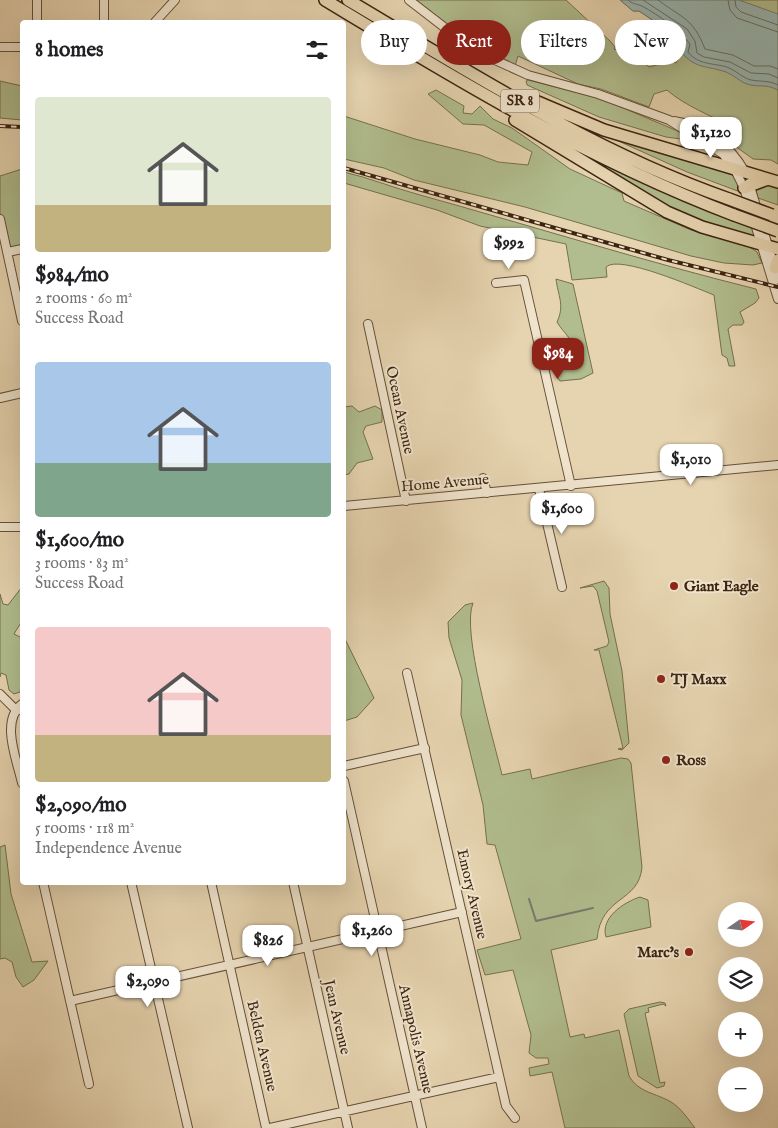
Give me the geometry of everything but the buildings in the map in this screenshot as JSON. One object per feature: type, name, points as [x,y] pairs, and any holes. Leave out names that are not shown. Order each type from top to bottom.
[{"type":"highway","name":"SR 8","points":[[325,0],[531,122],[680,195],[778,231]]},
{"type":"highway","name":"SR 8","points":[[348,0],[461,67],[597,143],[700,188],[775,216]]},
{"type":"highway","points":[[461,67],[543,105],[604,130],[773,181]]},
{"type":"highway","points":[[456,79],[528,129],[654,205],[702,227],[769,247]]},
{"type":"highway","points":[[747,186],[773,181]]},
{"type":"street","points":[[37,0],[37,20]]},
{"type":"street","points":[[104,0],[104,20]]},
{"type":"street","points":[[157,20],[175,0]]},
{"type":"street","points":[[409,0],[475,51],[528,75],[598,94],[669,120],[723,154],[739,172],[747,186],[777,269]]},
{"type":"street","points":[[0,47],[20,47]]},
{"type":"street","points":[[0,219],[20,311]]},
{"type":"street","points":[[769,247],[778,300]]},
{"type":"street","points":[[8,252],[20,249]]},
{"type":"street","points":[[496,283],[524,280],[571,486]]},
{"type":"street","name":"Ocean Avenue","points":[[368,324],[406,501]]},
{"type":"street","points":[[0,398],[20,393]]},
{"type":"street","name":"Home Avenue","points":[[346,506],[638,480],[778,465]]},
{"type":"street","points":[[483,478],[487,493]]},
{"type":"street","points":[[539,489],[562,587]]},
{"type":"street","points":[[0,526],[20,527]]},
{"type":"street","name":"Emory Avenue","points":[[407,674],[499,1077],[506,1106],[514,1118]]},
{"type":"street","points":[[0,694],[17,711]]},
{"type":"street","points":[[20,707],[11,731],[20,774]]},
{"type":"street","points":[[346,766],[425,748]]},
{"type":"street","name":"Annapolis Avenue","points":[[346,790],[422,1128]]},
{"type":"street","points":[[44,885],[89,1084]]},
{"type":"street","points":[[132,885],[188,1128]]},
{"type":"street","name":"Belden Avenue","points":[[212,885],[266,1128]]},
{"type":"street","name":"Jean Avenue","points":[[294,885],[348,1128]]},
{"type":"street","points":[[70,1001],[462,912]]},
{"type":"street","points":[[270,1128],[499,1077]]},
{"type":"green space","points":[[416,0],[566,0],[587,20],[521,20],[521,57],[518,56],[515,66],[511,64],[511,20],[442,20]]},
{"type":"green space","points":[[620,0],[778,0],[778,164],[771,160],[753,159],[731,143],[734,129],[682,101],[667,90],[654,94],[649,107],[601,89],[578,84],[537,65],[605,65],[605,36],[615,47],[615,65],[647,65],[649,67],[657,65],[686,65],[686,20],[652,20],[639,11],[633,11]]},
{"type":"green space","points":[[0,81],[20,86],[20,120],[0,118]]},
{"type":"green space","points":[[526,81],[602,99],[680,132],[684,137],[681,139],[666,137],[599,117],[527,85]]},
{"type":"green space","points":[[436,90],[464,106],[463,113],[472,114],[480,106],[493,119],[512,128],[570,169],[622,193],[624,201],[691,230],[748,246],[757,252],[762,263],[753,265],[724,263],[691,256],[525,207],[414,180],[384,168],[346,159],[346,117],[415,139],[480,155],[498,162],[528,165],[532,152],[484,125],[463,124],[428,94]]},
{"type":"green space","points":[[603,134],[733,173],[743,193],[687,172]]},
{"type":"green space","points":[[587,158],[752,226],[755,237],[750,238],[673,212]]},
{"type":"green space","points":[[20,170],[20,249],[8,252],[0,218],[0,176]]},
{"type":"green space","points":[[346,173],[630,255],[756,289],[759,298],[755,303],[740,312],[744,322],[742,325],[733,325],[728,329],[735,366],[729,366],[727,358],[722,355],[714,295],[641,268],[626,265],[614,264],[606,267],[607,277],[572,280],[566,244],[480,226],[437,210],[346,184]]},
{"type":"green space","points":[[760,183],[778,186],[778,205],[758,198],[755,186]]},
{"type":"green space","points":[[556,279],[573,284],[593,373],[581,379],[560,381],[557,377],[569,358],[572,348],[569,338],[557,322],[561,305]]},
{"type":"green space","points":[[352,406],[359,412],[375,406],[382,410],[382,422],[366,426],[363,432],[373,459],[357,463],[349,474],[346,475],[346,407]]},
{"type":"green space","points":[[604,581],[609,588],[610,614],[622,671],[629,743],[622,750],[618,749],[623,748],[599,650],[594,650],[607,646],[609,642],[597,591],[593,586],[580,588]]},
{"type":"green space","points":[[20,590],[20,624],[14,634],[20,637],[20,692],[14,694],[9,690],[6,675],[1,673],[0,677],[0,594],[3,604],[8,605]]},
{"type":"green space","points":[[473,603],[470,617],[475,661],[502,775],[530,769],[532,779],[621,758],[628,759],[631,763],[642,867],[639,879],[634,887],[605,914],[597,939],[551,950],[570,1037],[584,1034],[585,1038],[619,1030],[629,1076],[633,1082],[643,1089],[675,1104],[695,1128],[565,1128],[552,1072],[530,1076],[529,1068],[549,1064],[548,1058],[536,1058],[529,1053],[531,1035],[513,970],[485,975],[477,950],[521,939],[495,845],[487,844],[483,805],[461,715],[462,680],[449,638],[448,622],[465,605]]},
{"type":"green space","points":[[346,641],[374,698],[357,717],[346,720]]},
{"type":"green space","points":[[5,845],[11,894],[32,962],[48,961],[34,980],[23,987],[16,977],[12,962],[5,958],[0,959],[0,847]]},
{"type":"green space","points":[[640,897],[648,900],[651,927],[606,937],[605,930],[610,917],[627,903]]},
{"type":"green space","points":[[660,1002],[665,1003],[666,1006],[663,1004],[648,1008],[649,1012],[645,1013],[660,1083],[665,1082],[664,1086],[657,1088],[638,1076],[624,1014],[629,1009]]},
{"type":"water","points":[[620,0],[739,0],[778,14],[778,90],[747,84],[726,72],[692,62],[686,57],[686,20],[652,20],[639,11],[633,11]]},
{"type":"waterway","points":[[529,899],[536,921],[593,908]]},
{"type":"railway","points":[[0,126],[20,127]]},
{"type":"railway","points":[[346,169],[668,260],[778,287]]},
{"type":"place","name":"Giant Eagle","points":[[674,586]]},
{"type":"place","name":"TJ Maxx","points":[[661,679]]},
{"type":"place","name":"Ross","points":[[666,760]]},
{"type":"place","name":"Marc's","points":[[689,952]]}]
